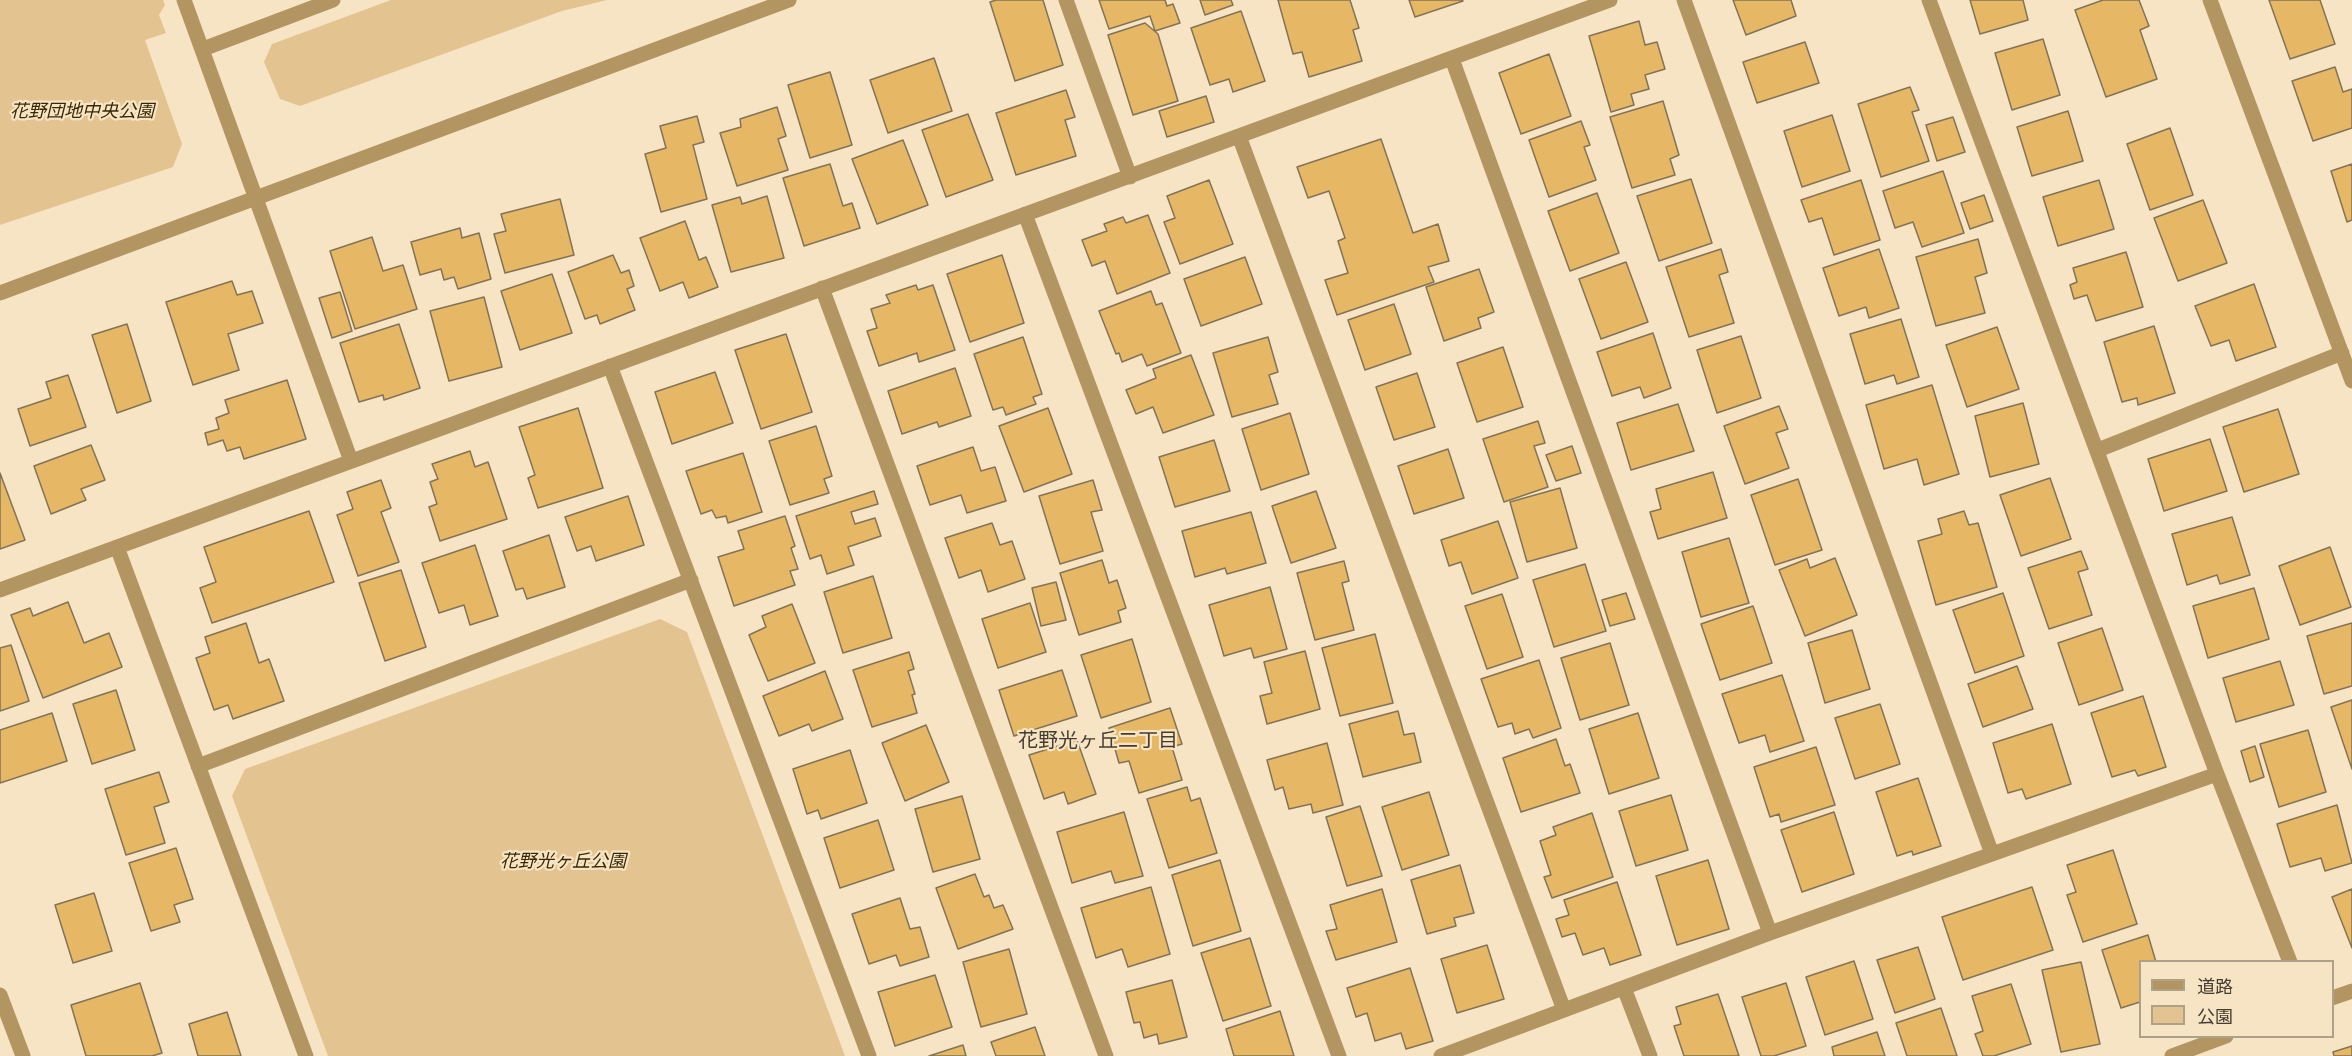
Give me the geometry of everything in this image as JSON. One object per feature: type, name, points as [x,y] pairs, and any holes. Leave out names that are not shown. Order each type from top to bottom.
[{"type":"street","points":[[184,0],[351,461]]},
{"type":"street","points":[[203,50],[333,0]]},
{"type":"street","points":[[0,293],[256,200],[789,0]]},
{"type":"street","points":[[1066,0],[1130,177]]},
{"type":"street","points":[[0,590],[1610,0]]},
{"type":"street","points":[[1684,0],[1992,854]]},
{"type":"street","points":[[1929,0],[2217,774],[2289,960]]},
{"type":"street","points":[[2210,0],[2352,381]]},
{"type":"street","points":[[1452,59],[1770,933]]},
{"type":"street","points":[[1239,136],[1564,1010]]},
{"type":"street","points":[[1025,214],[1340,1056]]},
{"type":"street","points":[[822,288],[1106,1056]]},
{"type":"street","points":[[2098,450],[2342,353]]},
{"type":"street","points":[[610,366],[868,1056]]},
{"type":"street","points":[[117,547],[306,1056]]},
{"type":"street","points":[[198,766],[691,580]]},
{"type":"street","points":[[1441,1056],[1770,933],[2217,774]]},
{"type":"street","points":[[1624,988],[1650,1056]]},
{"type":"street","points":[[2334,997],[2352,991]]},
{"type":"street","points":[[0,995],[22,1056]]},
{"type":"street","points":[[2172,1056],[2221,1038]]},
{"type":"green space","name":"花野団地中央公園","points":[[0,0],[163,0],[165,5],[159,15],[166,33],[145,40],[182,144],[173,167],[0,225]]},
{"type":"green space","points":[[391,0],[607,0],[562,11],[300,106],[280,99],[264,62],[272,44]]},
{"type":"green space","name":"花野光ヶ丘公園","points":[[660,619],[687,632],[845,1056],[328,1056],[232,796],[245,769]]},
{"type":"building","points":[[1043,0],[1063,65],[1015,81],[990,2]]},
{"type":"building","points":[[1099,0],[1165,0],[1167,6],[1173,4],[1180,23],[1155,31],[1150,16],[1109,29]]},
{"type":"building","points":[[1200,0],[1231,0],[1233,5],[1205,15]]},
{"type":"building","points":[[1278,0],[1350,0],[1359,28],[1353,30],[1362,61],[1309,77],[1302,52],[1293,54]]},
{"type":"building","points":[[1409,0],[1462,0],[1463,1],[1415,17]]},
{"type":"building","points":[[1733,0],[1791,0],[1796,16],[1746,35]]},
{"type":"building","points":[[1970,0],[2023,0],[2028,20],[1980,34]]},
{"type":"building","points":[[2103,0],[2139,0],[2149,26],[2140,30],[2157,79],[2106,97],[2075,10]]},
{"type":"building","points":[[2269,0],[2320,0],[2335,44],[2290,59]]},
{"type":"building","points":[[1241,11],[1265,81],[1233,92],[1229,79],[1210,85],[1191,28]]},
{"type":"building","points":[[1639,21],[1645,45],[1657,42],[1665,69],[1645,75],[1649,89],[1631,94],[1634,105],[1611,112],[1589,36]]},
{"type":"building","points":[[1145,23],[1158,34],[1178,101],[1133,115],[1108,35]]},
{"type":"building","points":[[2043,39],[2060,95],[2012,110],[1995,53]]},
{"type":"building","points":[[1805,42],[1819,83],[1757,103],[1743,62]]},
{"type":"building","points":[[1549,54],[1571,116],[1521,134],[1499,73]]},
{"type":"building","points":[[934,58],[952,111],[888,133],[870,80]]},
{"type":"building","points":[[2335,67],[2343,92],[2352,89],[2352,128],[2313,141],[2292,81]]},
{"type":"building","points":[[830,72],[852,145],[810,158],[788,85]]},
{"type":"building","points":[[1910,87],[1919,110],[1912,112],[1929,161],[1881,177],[1858,104]]},
{"type":"building","points":[[1066,90],[1075,117],[1065,120],[1076,156],[1016,175],[996,113]]},
{"type":"building","points":[[1206,96],[1214,122],[1167,137],[1159,111]]},
{"type":"building","points":[[1663,101],[1679,155],[1670,159],[1675,175],[1632,188],[1610,117]]},
{"type":"building","points":[[777,107],[786,136],[778,139],[788,170],[737,186],[720,133],[741,127],[740,119]]},
{"type":"building","points":[[2068,111],[2083,161],[2032,176],[2017,127]]},
{"type":"building","points":[[968,114],[993,180],[946,197],[922,130]]},
{"type":"building","points":[[1832,115],[1850,171],[1802,187],[1784,131]]},
{"type":"building","points":[[697,116],[704,142],[693,145],[707,199],[661,212],[645,154],[666,148],[660,126]]},
{"type":"building","points":[[1953,117],[1965,152],[1937,161],[1926,125]]},
{"type":"building","points":[[1581,121],[1590,145],[1584,147],[1596,180],[1549,197],[1529,140]]},
{"type":"building","points":[[2170,128],[2193,195],[2150,210],[2127,144]]},
{"type":"building","points":[[1381,139],[1413,233],[1438,224],[1449,261],[1428,267],[1434,282],[1337,315],[1325,280],[1348,273],[1338,241],[1345,238],[1329,191],[1308,198],[1297,167]]},
{"type":"building","points":[[903,140],[928,205],[877,224],[852,159]]},
{"type":"building","points":[[830,164],[843,206],[852,203],[860,228],[804,246],[783,178]]},
{"type":"building","points":[[2352,164],[2352,220],[2347,222],[2331,171]]},
{"type":"building","points":[[1943,171],[1964,233],[1922,247],[1913,222],[1895,228],[1883,191]]},
{"type":"building","points":[[1691,179],[1712,243],[1659,261],[1637,196]]},
{"type":"building","points":[[1209,180],[1233,244],[1180,264],[1164,222],[1175,218],[1167,196]]},
{"type":"building","points":[[1861,180],[1880,240],[1834,255],[1822,218],[1809,222],[1801,200]]},
{"type":"building","points":[[2099,180],[2114,229],[2058,246],[2043,197]]},
{"type":"building","points":[[1597,193],[1619,253],[1570,271],[1548,211]]},
{"type":"building","points":[[1984,195],[1993,221],[1970,229],[1961,203]]},
{"type":"building","points":[[767,196],[784,258],[731,272],[712,205],[740,197],[742,204]]},
{"type":"building","points":[[560,199],[574,255],[505,273],[494,234],[506,231],[501,214]]},
{"type":"building","points":[[2203,200],[2227,263],[2178,281],[2154,218]]},
{"type":"building","points":[[1148,215],[1170,273],[1117,294],[1105,261],[1092,266],[1082,240],[1107,231],[1104,224],[1123,217],[1126,223]]},
{"type":"building","points":[[685,221],[699,260],[706,257],[718,287],[689,298],[683,282],[660,291],[640,238]]},
{"type":"building","points":[[460,228],[462,238],[479,233],[491,279],[458,289],[454,277],[444,280],[441,269],[420,275],[411,242]]},
{"type":"building","points":[[372,237],[383,271],[403,265],[417,309],[355,329],[330,251]]},
{"type":"building","points":[[1978,239],[1987,273],[1975,277],[1985,313],[1936,326],[1916,257]]},
{"type":"building","points":[[1721,249],[1728,272],[1719,275],[1734,323],[1689,337],[1666,267]]},
{"type":"building","points":[[1879,249],[1899,308],[1869,318],[1866,307],[1839,316],[1823,268]]},
{"type":"building","points":[[2126,252],[2143,307],[2096,321],[2087,295],[2074,299],[2070,285],[2077,282],[2073,268]]},
{"type":"building","points":[[613,255],[621,273],[629,270],[634,286],[627,289],[635,310],[600,324],[597,315],[585,319],[568,272]]},
{"type":"building","points":[[1002,255],[1024,323],[970,342],[947,274]]},
{"type":"building","points":[[1245,257],[1262,304],[1201,326],[1184,279]]},
{"type":"building","points":[[1626,262],[1648,322],[1601,339],[1579,279]]},
{"type":"building","points":[[1479,269],[1494,312],[1478,318],[1481,328],[1444,341],[1426,287]]},
{"type":"building","points":[[552,274],[572,333],[520,350],[501,291]]},
{"type":"building","points":[[232,281],[237,295],[252,291],[263,323],[228,334],[239,370],[193,385],[166,302]]},
{"type":"building","points":[[2254,284],[2276,347],[2236,361],[2229,340],[2211,346],[2195,306]]},
{"type":"building","points":[[916,285],[918,290],[933,285],[955,350],[919,362],[917,353],[879,366],[867,331],[877,328],[871,309],[890,303],[886,295]]},
{"type":"building","points":[[1151,291],[1156,305],[1162,303],[1181,353],[1147,366],[1142,354],[1122,362],[1119,353],[1116,354],[1099,311]]},
{"type":"building","points":[[340,292],[352,331],[332,338],[319,298]]},
{"type":"building","points":[[484,297],[502,367],[449,381],[430,311]]},
{"type":"building","points":[[1394,304],[1411,354],[1365,370],[1348,320]]},
{"type":"building","points":[[1901,319],[1919,377],[1897,384],[1894,375],[1865,384],[1850,334]]},
{"type":"building","points":[[127,324],[151,401],[117,413],[92,335]]},
{"type":"building","points":[[399,324],[420,388],[384,400],[383,395],[359,402],[340,343]]},
{"type":"building","points":[[2154,326],[2175,393],[2138,405],[2137,398],[2122,402],[2104,342]]},
{"type":"building","points":[[1997,327],[2019,389],[1967,407],[1946,345]]},
{"type":"building","points":[[1653,333],[1671,388],[1644,398],[1640,387],[1612,396],[1597,352]]},
{"type":"building","points":[[786,334],[812,412],[761,429],[735,350]]},
{"type":"building","points":[[1741,336],[1761,398],[1717,413],[1697,350]]},
{"type":"building","points":[[1023,337],[1042,394],[1033,397],[1036,404],[1006,415],[1003,407],[993,410],[974,354]]},
{"type":"building","points":[[1268,337],[1278,372],[1269,375],[1278,404],[1232,417],[1213,353]]},
{"type":"building","points":[[1503,347],[1523,407],[1477,422],[1457,363]]},
{"type":"building","points":[[1191,355],[1214,415],[1163,433],[1153,407],[1136,414],[1126,390],[1156,378],[1153,369]]},
{"type":"building","points":[[955,368],[971,416],[939,427],[937,422],[902,434],[888,391]]},
{"type":"building","points":[[715,372],[733,423],[672,444],[655,392]]},
{"type":"building","points":[[1417,373],[1435,427],[1394,440],[1376,387]]},
{"type":"building","points":[[68,375],[86,427],[30,446],[18,409],[51,398],[46,382]]},
{"type":"building","points":[[287,380],[306,439],[244,459],[240,447],[227,451],[223,440],[208,445],[205,433],[219,429],[216,418],[229,413],[225,400]]},
{"type":"building","points":[[1932,385],[1959,474],[1924,485],[1917,459],[1884,469],[1866,405]]},
{"type":"building","points":[[2023,403],[2039,464],[1990,477],[1975,416]]},
{"type":"building","points":[[1678,404],[1694,451],[1631,470],[1617,423]]},
{"type":"building","points":[[1779,406],[1788,429],[1776,433],[1789,468],[1745,484],[1724,426]]},
{"type":"building","points":[[578,408],[603,488],[538,508],[528,478],[535,475],[519,427]]},
{"type":"building","points":[[1048,408],[1072,474],[1024,492],[999,426]]},
{"type":"building","points":[[2278,409],[2299,474],[2244,492],[2223,427]]},
{"type":"building","points":[[1290,413],[1309,474],[1261,490],[1242,429]]},
{"type":"building","points":[[1538,421],[1545,443],[1534,446],[1548,487],[1504,502],[1483,439]]},
{"type":"building","points":[[816,426],[832,476],[824,479],[829,493],[790,505],[769,441]]},
{"type":"building","points":[[2210,439],[2227,491],[2164,511],[2148,459]]},
{"type":"building","points":[[1214,440],[1230,491],[1175,507],[1159,457]]},
{"type":"building","points":[[91,445],[105,480],[81,489],[86,500],[51,514],[34,466]]},
{"type":"building","points":[[1572,446],[1581,473],[1556,481],[1546,455]]},
{"type":"building","points":[[973,447],[981,471],[995,467],[1006,501],[967,513],[961,495],[930,505],[917,466]]},
{"type":"building","points":[[1448,449],[1464,498],[1414,514],[1398,466]]},
{"type":"building","points":[[470,451],[475,467],[488,462],[507,519],[440,541],[429,507],[437,504],[430,482],[438,479],[432,464]]},
{"type":"building","points":[[743,453],[762,512],[728,523],[726,516],[716,518],[712,510],[701,514],[686,471]]},
{"type":"building","points":[[1713,472],[1727,518],[1658,539],[1650,512],[1661,509],[1656,489]]},
{"type":"building","points":[[0,473],[25,540],[0,549]]},
{"type":"building","points":[[2050,478],[2071,539],[2021,556],[2000,495]]},
{"type":"building","points":[[1798,479],[1822,550],[1775,565],[1751,495]]},
{"type":"building","points":[[381,480],[391,508],[381,512],[399,562],[358,576],[337,515],[353,509],[347,492]]},
{"type":"building","points":[[1093,480],[1102,510],[1091,512],[1103,551],[1060,564],[1039,496]]},
{"type":"building","points":[[1560,488],[1577,548],[1527,562],[1510,502]]},
{"type":"building","points":[[874,491],[878,504],[851,512],[855,524],[875,518],[881,536],[848,547],[854,565],[827,574],[821,555],[810,559],[796,516]]},
{"type":"building","points":[[1316,491],[1336,548],[1291,563],[1272,506]]},
{"type":"building","points":[[628,496],[644,545],[596,561],[591,546],[577,551],[565,517]]},
{"type":"building","points":[[309,511],[334,582],[212,623],[200,588],[216,582],[204,547]]},
{"type":"building","points":[[1964,511],[1969,525],[1978,523],[1997,587],[1936,605],[1918,541],[1942,534],[1938,519]]},
{"type":"building","points":[[1251,512],[1266,563],[1227,574],[1225,568],[1195,577],[1182,531]]},
{"type":"building","points":[[785,516],[795,546],[791,548],[798,569],[790,571],[795,585],[734,606],[718,557],[744,549],[738,531]]},
{"type":"building","points":[[2232,517],[2250,575],[2220,584],[2217,575],[2187,585],[2172,534]]},
{"type":"building","points":[[1498,521],[1518,578],[1472,594],[1461,562],[1449,566],[1441,540]]},
{"type":"building","points":[[992,523],[1000,545],[1012,541],[1025,579],[988,592],[981,570],[959,578],[945,538]]},
{"type":"building","points":[[549,535],[565,587],[527,599],[523,588],[516,590],[503,551]]},
{"type":"building","points":[[1729,538],[1749,603],[1701,617],[1682,552]]},
{"type":"building","points":[[475,545],[498,616],[470,625],[464,605],[439,613],[422,563]]},
{"type":"building","points":[[2330,547],[2351,607],[2300,625],[2279,566]]},
{"type":"building","points":[[2081,551],[2088,569],[2078,572],[2092,615],[2049,629],[2028,568]]},
{"type":"building","points":[[1835,558],[1857,615],[1805,636],[1779,570],[1807,559],[1810,568]]},
{"type":"building","points":[[1102,560],[1109,583],[1117,580],[1126,608],[1118,611],[1121,622],[1079,635],[1060,573]]},
{"type":"building","points":[[1344,561],[1349,581],[1342,583],[1354,630],[1315,640],[1297,573]]},
{"type":"building","points":[[1585,564],[1606,631],[1554,647],[1533,580]]},
{"type":"building","points":[[401,570],[426,647],[385,661],[359,583]]},
{"type":"building","points":[[873,576],[892,638],[843,653],[824,592]]},
{"type":"building","points":[[1056,582],[1066,620],[1041,626],[1032,588]]},
{"type":"building","points":[[1270,587],[1287,649],[1254,658],[1251,648],[1224,656],[1209,605]]},
{"type":"building","points":[[2254,588],[2269,639],[2208,658],[2193,606]]},
{"type":"building","points":[[1626,593],[1635,619],[1610,626],[1602,600]]},
{"type":"building","points":[[2003,593],[2024,656],[1975,673],[1953,610]]},
{"type":"building","points":[[1502,594],[1523,657],[1487,669],[1465,606]]},
{"type":"building","points":[[68,602],[84,643],[109,633],[122,667],[43,698],[11,615],[30,608],[33,616]]},
{"type":"building","points":[[1030,603],[1046,652],[998,668],[982,619]]},
{"type":"building","points":[[792,604],[815,663],[768,681],[749,635],[766,627],[762,616]]},
{"type":"building","points":[[1753,606],[1772,663],[1720,680],[1701,624]]},
{"type":"building","points":[[246,623],[259,663],[269,659],[284,701],[233,719],[228,705],[214,710],[196,658],[210,653],[205,637]]},
{"type":"building","points":[[2352,623],[2352,686],[2324,694],[2307,636]]},
{"type":"building","points":[[2102,628],[2123,690],[2079,705],[2058,643]]},
{"type":"building","points":[[1852,630],[1870,689],[1825,703],[1808,643]]},
{"type":"building","points":[[1375,634],[1393,703],[1340,716],[1322,648]]},
{"type":"building","points":[[1132,639],[1151,702],[1101,718],[1081,655]]},
{"type":"building","points":[[1610,643],[1629,705],[1580,720],[1561,658]]},
{"type":"building","points":[[11,645],[29,701],[0,711],[0,648]]},
{"type":"building","points":[[1305,651],[1320,709],[1267,724],[1260,696],[1272,693],[1264,662]]},
{"type":"building","points":[[909,652],[914,669],[908,671],[915,694],[912,695],[917,713],[872,727],[853,670]]},
{"type":"building","points":[[1539,660],[1561,728],[1533,738],[1529,729],[1515,734],[1512,723],[1498,727],[1481,679]]},
{"type":"building","points":[[2280,661],[2294,705],[2236,722],[2223,678]]},
{"type":"building","points":[[2017,666],[2033,709],[1983,727],[1968,684]]},
{"type":"building","points":[[1062,670],[1077,716],[1014,736],[999,690]]},
{"type":"building","points":[[825,671],[843,719],[812,731],[809,724],[779,736],[763,696]]},
{"type":"building","points":[[1782,675],[1804,741],[1770,752],[1765,735],[1739,743],[1722,694]]},
{"type":"building","points":[[116,690],[135,750],[92,764],[73,704]]},
{"type":"building","points":[[2143,696],[2166,767],[2138,776],[2135,770],[2112,777],[2091,713]]},
{"type":"building","points":[[2352,700],[2352,769],[2331,707]]},
{"type":"building","points":[[1880,704],[1900,764],[1855,779],[1835,718]]},
{"type":"building","points":[[1170,708],[1182,744],[1172,747],[1182,780],[1139,793],[1129,761],[1119,763],[1109,728]]},
{"type":"building","points":[[1398,711],[1404,735],[1414,733],[1421,762],[1363,777],[1349,724]]},
{"type":"building","points":[[52,713],[67,761],[0,783],[0,730]]},
{"type":"building","points":[[1638,713],[1659,778],[1609,794],[1589,729]]},
{"type":"building","points":[[2052,724],[2071,784],[2026,799],[2022,789],[2008,793],[1993,743]]},
{"type":"building","points":[[926,725],[949,782],[905,801],[882,743]]},
{"type":"building","points":[[2308,730],[2326,792],[2279,807],[2260,744]]},
{"type":"building","points":[[1556,739],[1565,766],[1570,764],[1580,793],[1521,812],[1503,758]]},
{"type":"building","points":[[1077,740],[1096,794],[1068,804],[1064,792],[1044,799],[1029,755]]},
{"type":"building","points":[[1327,743],[1343,805],[1313,813],[1311,804],[1289,809],[1283,787],[1275,790],[1267,760]]},
{"type":"building","points":[[2255,746],[2264,777],[2250,782],[2241,751]]},
{"type":"building","points":[[1816,747],[1835,805],[1781,822],[1779,814],[1770,817],[1754,767]]},
{"type":"building","points":[[850,750],[867,803],[821,819],[818,810],[807,814],[793,769]]},
{"type":"building","points":[[159,772],[169,802],[154,807],[165,843],[126,855],[105,789]]},
{"type":"building","points":[[1918,778],[1941,846],[1913,855],[1912,851],[1897,856],[1876,792]]},
{"type":"building","points":[[1187,787],[1191,801],[1200,798],[1217,853],[1169,868],[1147,799]]},
{"type":"building","points":[[1429,792],[1449,855],[1402,870],[1382,807]]},
{"type":"building","points":[[1671,795],[1688,850],[1636,866],[1619,811]]},
{"type":"building","points":[[962,796],[980,859],[933,872],[915,809]]},
{"type":"building","points":[[2337,805],[2352,863],[2325,871],[2321,858],[2290,867],[2277,824]]},
{"type":"building","points":[[1360,806],[1382,876],[1347,886],[1326,817]]},
{"type":"building","points":[[1124,812],[1143,876],[1115,883],[1111,871],[1072,883],[1057,832]]},
{"type":"building","points":[[1834,812],[1854,874],[1802,892],[1781,830]]},
{"type":"building","points":[[1592,813],[1613,877],[1552,898],[1544,877],[1551,875],[1540,841],[1556,835],[1553,827]]},
{"type":"building","points":[[878,820],[894,870],[840,888],[824,838]]},
{"type":"building","points":[[176,848],[193,899],[174,905],[180,922],[151,931],[129,863]]},
{"type":"building","points":[[2113,850],[2137,924],[2083,942],[2067,895],[2076,892],[2067,865]]},
{"type":"building","points":[[1220,860],[1241,931],[1193,946],[1172,875]]},
{"type":"building","points":[[1708,860],[1729,929],[1677,945],[1656,876]]},
{"type":"building","points":[[1460,865],[1474,913],[1454,918],[1456,926],[1427,934],[1411,880]]},
{"type":"building","points":[[975,874],[984,897],[989,895],[994,908],[1003,905],[1013,929],[958,949],[936,888]]},
{"type":"building","points":[[1617,882],[1641,955],[1610,965],[1604,948],[1583,955],[1575,933],[1562,937],[1556,919],[1569,915],[1564,900]]},
{"type":"building","points":[[1151,887],[1170,954],[1128,967],[1122,949],[1096,958],[1081,908]]},
{"type":"building","points":[[2032,887],[2053,950],[1963,980],[1942,917]]},
{"type":"building","points":[[1382,889],[1397,942],[1336,960],[1326,931],[1337,929],[1330,905]]},
{"type":"building","points":[[2352,889],[2352,948],[2332,897]]},
{"type":"building","points":[[94,893],[112,951],[73,963],[55,905]]},
{"type":"building","points":[[900,898],[910,929],[920,927],[929,957],[900,966],[896,955],[869,964],[852,914]]},
{"type":"building","points":[[2148,935],[2155,960],[2139,960],[2139,1002],[2121,1008],[2102,950]]},
{"type":"building","points":[[1250,938],[1271,1006],[1223,1021],[1201,953]]},
{"type":"building","points":[[1487,945],[1504,999],[1457,1013],[1441,959]]},
{"type":"building","points":[[1918,947],[1935,999],[1895,1013],[1877,960]]},
{"type":"building","points":[[1009,949],[1027,1014],[981,1027],[963,962]]},
{"type":"building","points":[[1854,961],[1873,1019],[1825,1035],[1806,977]]},
{"type":"building","points":[[2081,962],[2100,1044],[2061,1052],[2042,970]]},
{"type":"building","points":[[1410,968],[1433,1041],[1406,1049],[1401,1033],[1375,1041],[1367,1013],[1356,1017],[1347,988]]},
{"type":"building","points":[[935,975],[952,1027],[895,1046],[878,992]]},
{"type":"building","points":[[1172,980],[1187,1037],[1159,1044],[1157,1034],[1144,1038],[1140,1022],[1134,1023],[1126,992]]},
{"type":"building","points":[[140,983],[162,1053],[152,1056],[86,1056],[71,1005]]},
{"type":"building","points":[[1786,983],[1806,1046],[1774,1056],[1761,1056],[1742,997]]},
{"type":"building","points":[[2011,984],[2031,1044],[1994,1056],[1983,1056],[1975,1034],[1983,1031],[1972,996]]},
{"type":"building","points":[[1718,994],[1739,1056],[1684,1056],[1674,1026],[1681,1024],[1676,1007]]},
{"type":"building","points":[[1941,1008],[1957,1056],[1907,1056],[1896,1023]]},
{"type":"building","points":[[1280,1011],[1294,1056],[1234,1056],[1226,1029]]},
{"type":"building","points":[[227,1012],[241,1056],[198,1056],[189,1024]]},
{"type":"building","points":[[1035,1027],[1045,1056],[996,1056],[991,1042]]},
{"type":"building","points":[[1877,1032],[1885,1056],[1834,1056],[1832,1047]]},
{"type":"building","points":[[963,1045],[966,1056],[929,1056]]},
{"type":"building","points":[[2352,1046],[2352,1056],[2334,1056],[2333,1052]]},
{"type":"district","name":"花野光ヶ丘二丁目","points":[[1098,741]]}]
